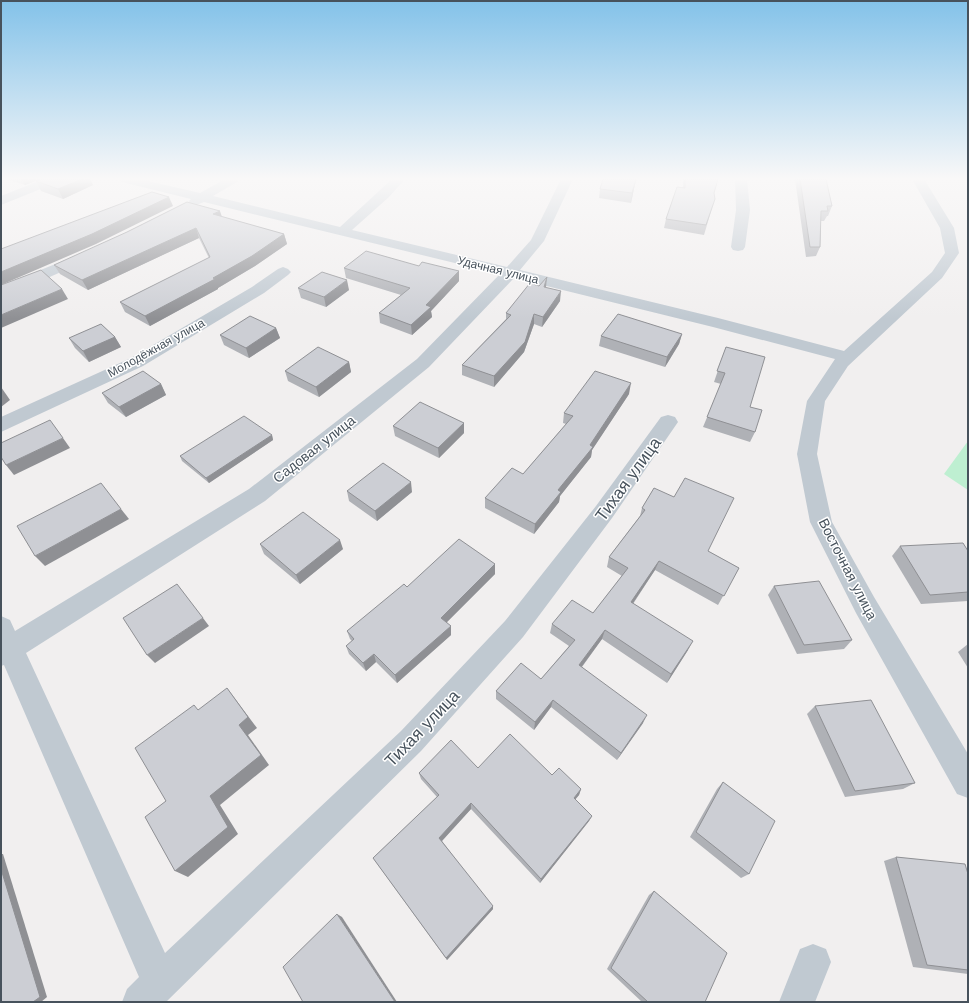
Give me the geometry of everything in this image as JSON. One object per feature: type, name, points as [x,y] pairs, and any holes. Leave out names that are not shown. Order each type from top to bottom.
[{"type":"street","name":"Удачная улица","points":[[316,226],[718,323],[847,357]]},
{"type":"street","points":[[342,232],[349,226]]},
{"type":"street","name":"Садовая улица","points":[[4,644],[257,495],[423,363],[510,273],[537,241],[544,226]]},
{"type":"street","points":[[738,247],[741,226]]},
{"type":"street","name":"Восточная улица","points":[[946,226],[952,253],[937,275],[842,362],[816,400],[807,454],[821,522],[865,605],[968,783]]},
{"type":"street","points":[[1,292],[38,278],[94,252]]},
{"type":"street","name":"Молодёжная улица","points":[[1,425],[137,362],[258,290],[283,272]]},
{"type":"street","name":"Тихая улица","points":[[150,992],[411,741],[514,628],[604,512],[668,422]]},
{"type":"street","points":[[4,644],[150,992]]},
{"type":"street","points":[[797,1002],[814,962]]},
{"type":"green space","points":[[968,441],[968,490],[944,474]]},
{"type":"building","points":[[62,226],[109,226],[1,272],[1,249]]},
{"type":"building","points":[[139,226],[255,226],[284,234],[252,256],[213,278],[215,279],[145,316],[120,302],[210,257],[196,228],[82,280],[54,265]]},
{"type":"building","points":[[807,226],[821,226],[820,247],[810,247]]},
{"type":"building","points":[[366,251],[419,266],[422,262],[459,271],[426,305],[431,307],[411,325],[379,313],[410,288],[344,268]]},
{"type":"building","points":[[41,270],[62,289],[1,315],[1,285]]},
{"type":"building","points":[[322,272],[347,280],[324,297],[298,288]]},
{"type":"building","points":[[547,277],[544,287],[561,291],[543,317],[534,314],[525,342],[494,376],[462,365],[511,315],[506,313],[530,283],[539,286]]},
{"type":"building","points":[[618,314],[682,334],[667,357],[601,336]]},
{"type":"building","points":[[250,316],[276,328],[246,348],[220,335]]},
{"type":"building","points":[[101,324],[115,337],[83,351],[69,338]]},
{"type":"building","points":[[318,347],[349,362],[316,387],[285,371]]},
{"type":"building","points":[[726,347],[765,357],[750,407],[762,410],[755,432],[707,417],[725,373],[717,371]]},
{"type":"building","points":[[143,371],[161,384],[119,407],[102,393]]},
{"type":"building","points":[[595,371],[631,383],[590,445],[593,447],[558,490],[561,492],[535,524],[485,498],[512,468],[523,474],[573,416],[564,413]]},
{"type":"building","points":[[420,402],[464,423],[438,448],[393,426]]},
{"type":"building","points":[[244,416],[272,435],[206,478],[180,456]]},
{"type":"building","points":[[50,420],[63,438],[6,465],[1,457],[1,443]]},
{"type":"building","points":[[383,463],[411,482],[375,511],[347,491]]},
{"type":"building","points":[[685,478],[734,498],[708,551],[739,568],[724,596],[659,561],[631,602],[693,641],[671,674],[605,630],[579,665],[647,715],[621,753],[553,700],[535,722],[496,691],[521,663],[541,679],[575,640],[552,624],[572,600],[593,613],[628,568],[609,557],[645,510],[642,508],[654,488],[674,497]]},
{"type":"building","points":[[101,483],[121,509],[35,556],[17,526]]},
{"type":"building","points":[[303,512],[340,540],[296,575],[260,544]]},
{"type":"building","points":[[459,539],[495,564],[441,618],[451,626],[395,675],[374,654],[363,663],[346,646],[354,639],[347,631],[404,584],[407,587]]},
{"type":"building","points":[[963,543],[968,551],[968,592],[930,595],[900,546]]},
{"type":"building","points":[[819,581],[852,640],[804,645],[774,586]]},
{"type":"building","points":[[177,584],[203,618],[147,655],[123,618]]},
{"type":"building","points":[[227,688],[248,717],[239,725],[261,755],[210,796],[228,827],[175,871],[145,817],[166,801],[135,748],[194,705],[198,710]]},
{"type":"building","points":[[871,700],[915,783],[855,791],[815,706]]},
{"type":"building","points":[[510,734],[552,775],[559,768],[581,789],[574,798],[592,816],[541,879],[471,803],[439,838],[493,906],[446,958],[373,858],[439,795],[419,773],[451,740],[478,768]]},
{"type":"building","points":[[723,782],[775,821],[749,874],[696,832]]},
{"type":"building","points":[[896,857],[965,864],[968,874],[968,970],[927,965]]},
{"type":"building","points":[[1,869],[40,997],[33,1002],[1,1002]]},
{"type":"building","points":[[654,891],[727,953],[705,1002],[648,1002],[611,968]]},
{"type":"building","points":[[337,914],[395,1002],[303,1002],[283,967]]}]
